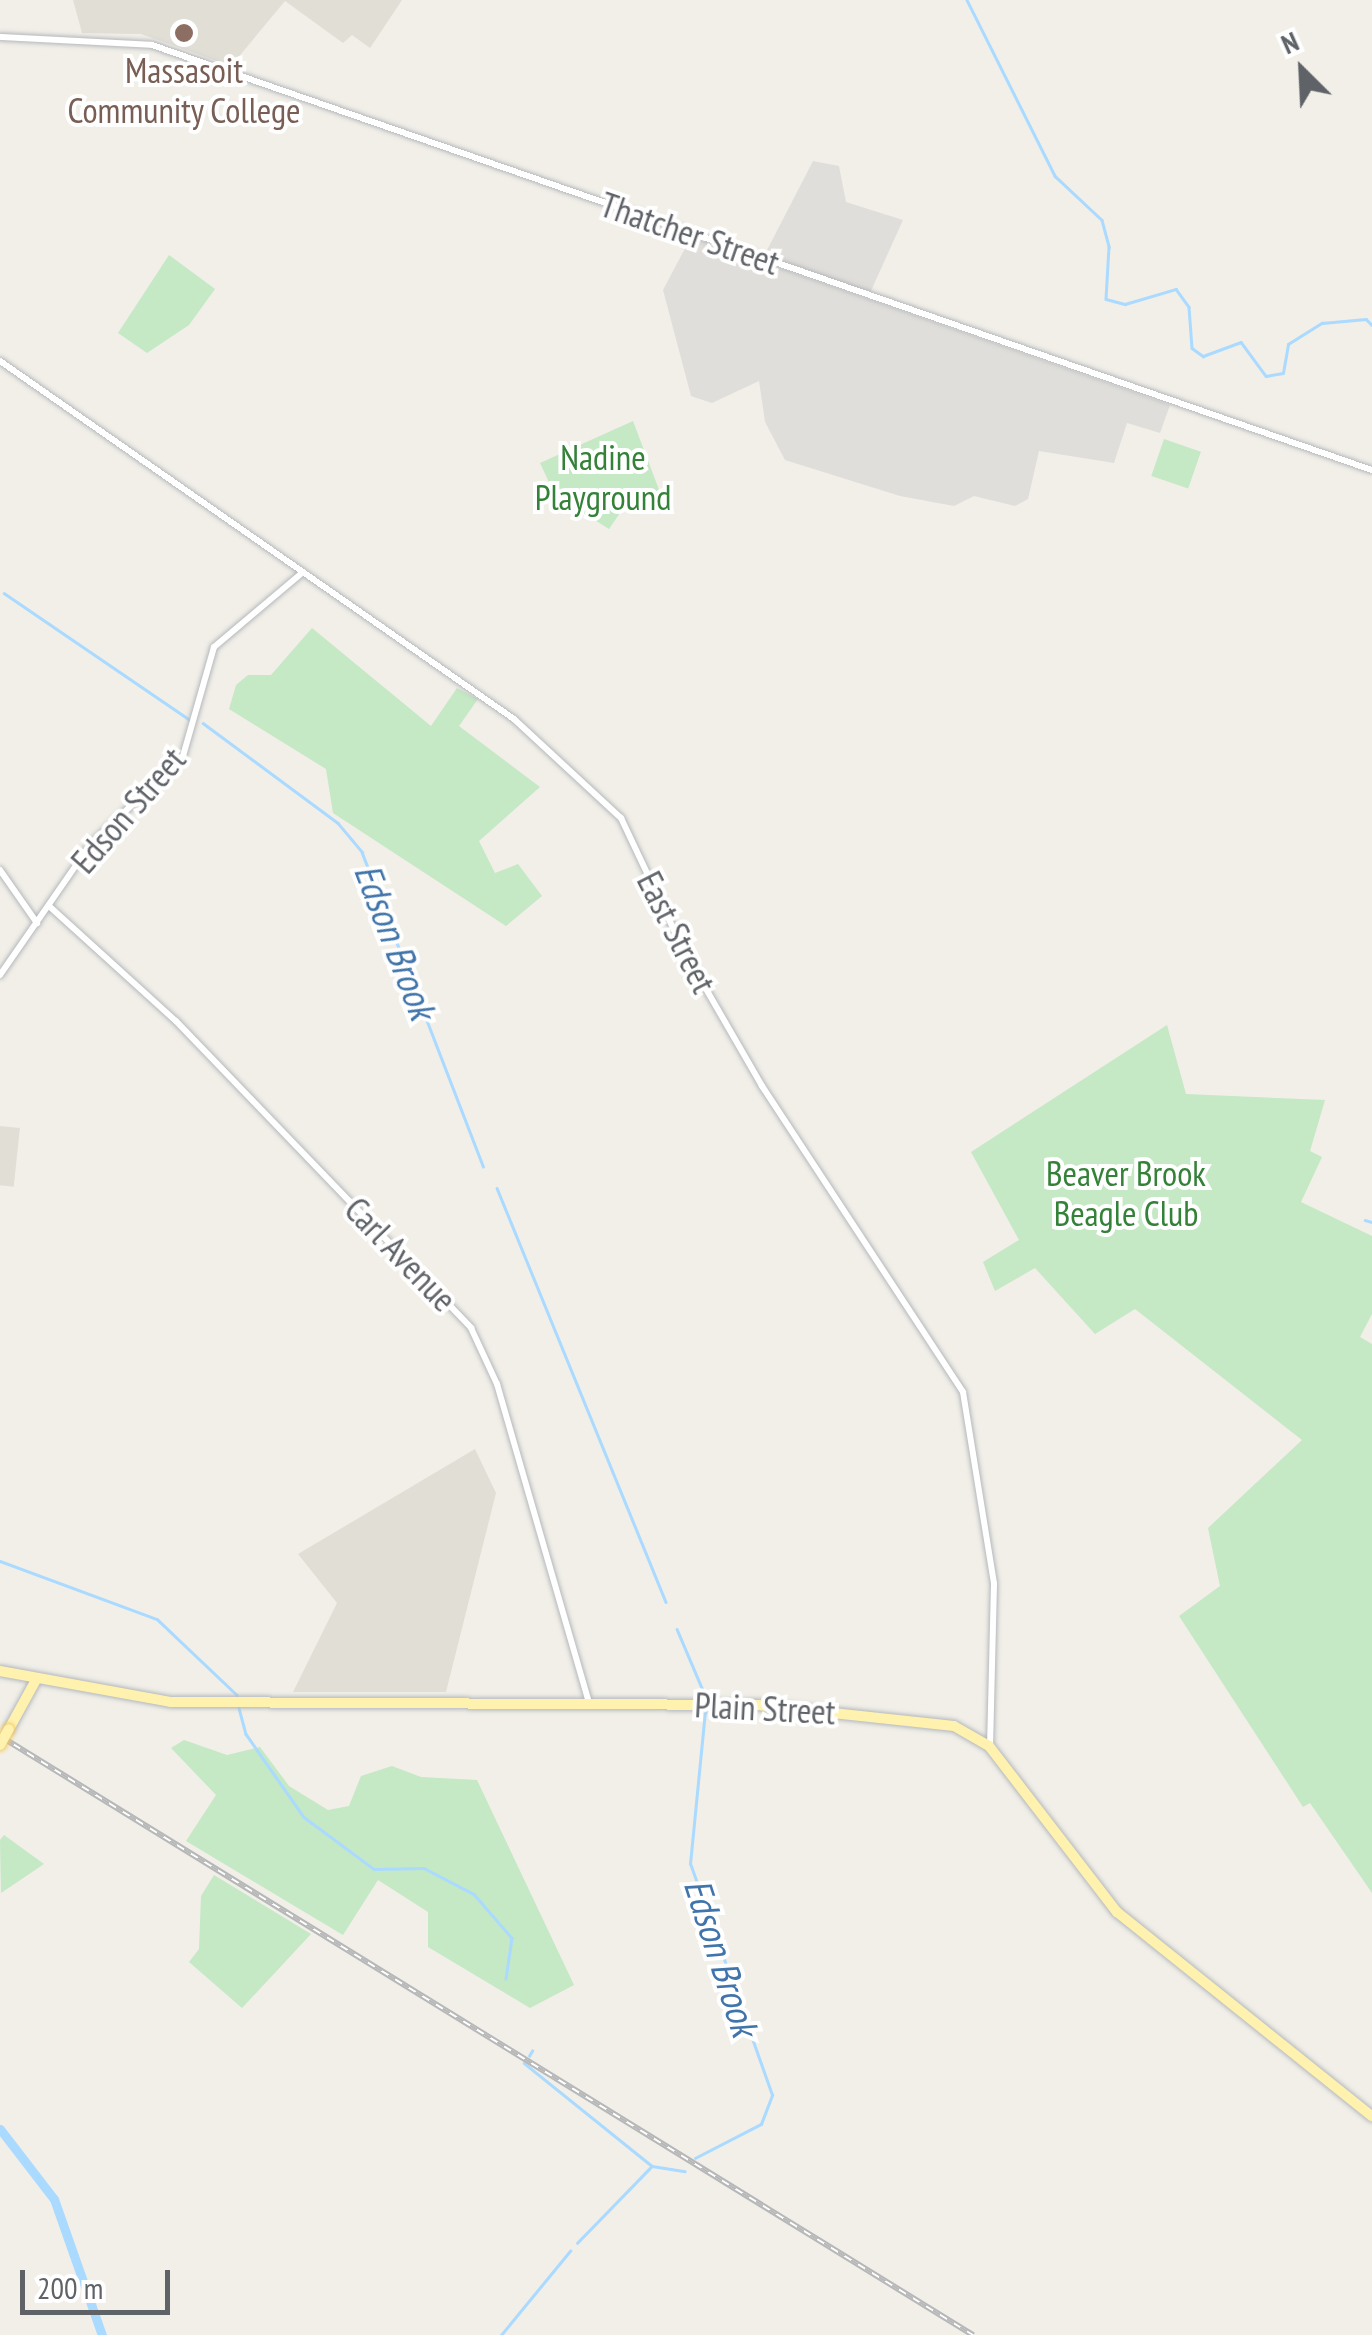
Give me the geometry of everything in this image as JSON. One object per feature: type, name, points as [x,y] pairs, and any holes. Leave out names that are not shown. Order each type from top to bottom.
[{"type":"main road","name":"Plain Street","points":[[0,1671],[170,1702],[589,1702],[866,1714],[948,1725],[989,1746],[1112,1907],[1372,2116]]},
{"type":"main road","points":[[0,1745],[37,1678]]},
{"type":"street","name":"Thatcher Street","points":[[0,37],[152,46],[1372,470]]},
{"type":"street","name":"East Street","points":[[0,361],[524,726],[614,808],[762,1086],[957,1381],[991,1550],[996,1725],[989,1746]]},
{"type":"street","name":"Edson Street","points":[[0,975],[104,829],[183,756],[214,647],[302,573]]},
{"type":"street","points":[[0,870],[37,923]]},
{"type":"street","name":"Carl Avenue","points":[[49,906],[176,1022],[471,1328],[500,1394],[589,1702]]},
{"type":"shaded area","name":"Massasoit Community College","points":[[73,0],[402,0],[370,48],[352,35],[343,43],[285,1],[231,66],[141,34],[82,33]]},
{"type":"shaded area","points":[[813,161],[839,166],[846,202],[903,220],[870,293],[765,254]]},
{"type":"shaded area","points":[[691,237],[1170,405],[1160,433],[1127,423],[1114,463],[1039,451],[1028,499],[1015,506],[974,496],[954,506],[900,496],[785,460],[765,422],[759,381],[712,403],[691,396],[663,290]]},
{"type":"shaded area","points":[[0,1126],[20,1128],[14,1187],[0,1185]]},
{"type":"shaded area","points":[[475,1449],[496,1493],[446,1692],[293,1692],[337,1603],[298,1554]]},
{"type":"green space","points":[[169,255],[215,289],[189,325],[147,353],[118,333]]},
{"type":"green space","name":"Nadine Playground","points":[[633,421],[661,495],[622,510],[609,529],[555,495],[540,463]]},
{"type":"green space","points":[[1164,439],[1201,452],[1188,489],[1151,476]]},
{"type":"green space","points":[[312,628],[431,726],[457,688],[478,699],[459,726],[540,787],[479,841],[495,873],[518,864],[542,896],[506,926],[333,813],[326,769],[229,709],[236,685],[248,675],[271,675]]},
{"type":"green space","name":"Beaver Brook Beagle Club","points":[[1167,1025],[1186,1094],[1325,1100],[1310,1151],[1322,1157],[1301,1202],[1372,1236],[1372,1314],[1360,1337],[1372,1344],[1372,1893],[1310,1803],[1303,1807],[1179,1616],[1220,1586],[1208,1528],[1302,1440],[1135,1309],[1095,1334],[1035,1268],[995,1291],[983,1262],[1019,1240],[971,1152]]},
{"type":"green space","points":[[184,1740],[227,1755],[260,1747],[289,1786],[328,1810],[349,1806],[361,1776],[392,1766],[421,1777],[477,1780],[574,1985],[530,2008],[428,1947],[428,1912],[378,1880],[343,1935],[186,1841],[216,1795],[171,1748]]},
{"type":"green space","points":[[4,1835],[44,1864],[1,1893],[0,1840]]},
{"type":"green space","points":[[214,1875],[311,1934],[242,2008],[189,1962],[199,1949],[201,1896]]},
{"type":"waterway","points":[[967,0],[1055,176],[1102,220],[1109,247],[1106,299],[1125,304],[1176,289],[1189,307],[1192,348],[1203,356],[1241,342],[1266,376],[1283,373],[1288,344],[1322,323],[1366,319],[1372,325]]},
{"type":"waterway","name":"Edson Brook","points":[[4,593],[189,719]]},
{"type":"waterway","name":"Edson Brook","points":[[203,723],[338,823],[362,852],[483,1166]]},
{"type":"waterway","name":"Edson Brook","points":[[497,1188],[666,1602]]},
{"type":"waterway","points":[[1365,1220],[1372,1222]]},
{"type":"waterway","points":[[0,1561],[157,1619],[237,1695]]},
{"type":"waterway","name":"Edson Brook","points":[[677,1629],[705,1695]]},
{"type":"waterway","points":[[239,1708],[246,1734],[304,1817],[374,1869],[424,1868],[474,1894],[512,1938],[506,1979]]},
{"type":"waterway","name":"Edson Brook","points":[[695,2158],[761,2124],[772,2095],[690,1864],[705,1711]]},
{"type":"waterway","points":[[529,2056],[532,2051]]},
{"type":"waterway","points":[[524,2063],[652,2166]]},
{"type":"waterway","points":[[0,2129],[54,2199],[102,2335]]},
{"type":"waterway","name":"Edson Brook","points":[[577,2243],[652,2166],[685,2171]]},
{"type":"waterway","name":"Edson Brook","points":[[501,2335],[570,2251]]},
{"type":"railway","points":[[0,1736],[973,2335]]},
{"type":"place","name":"Massasoit Community College","points":[[184,33]]}]
